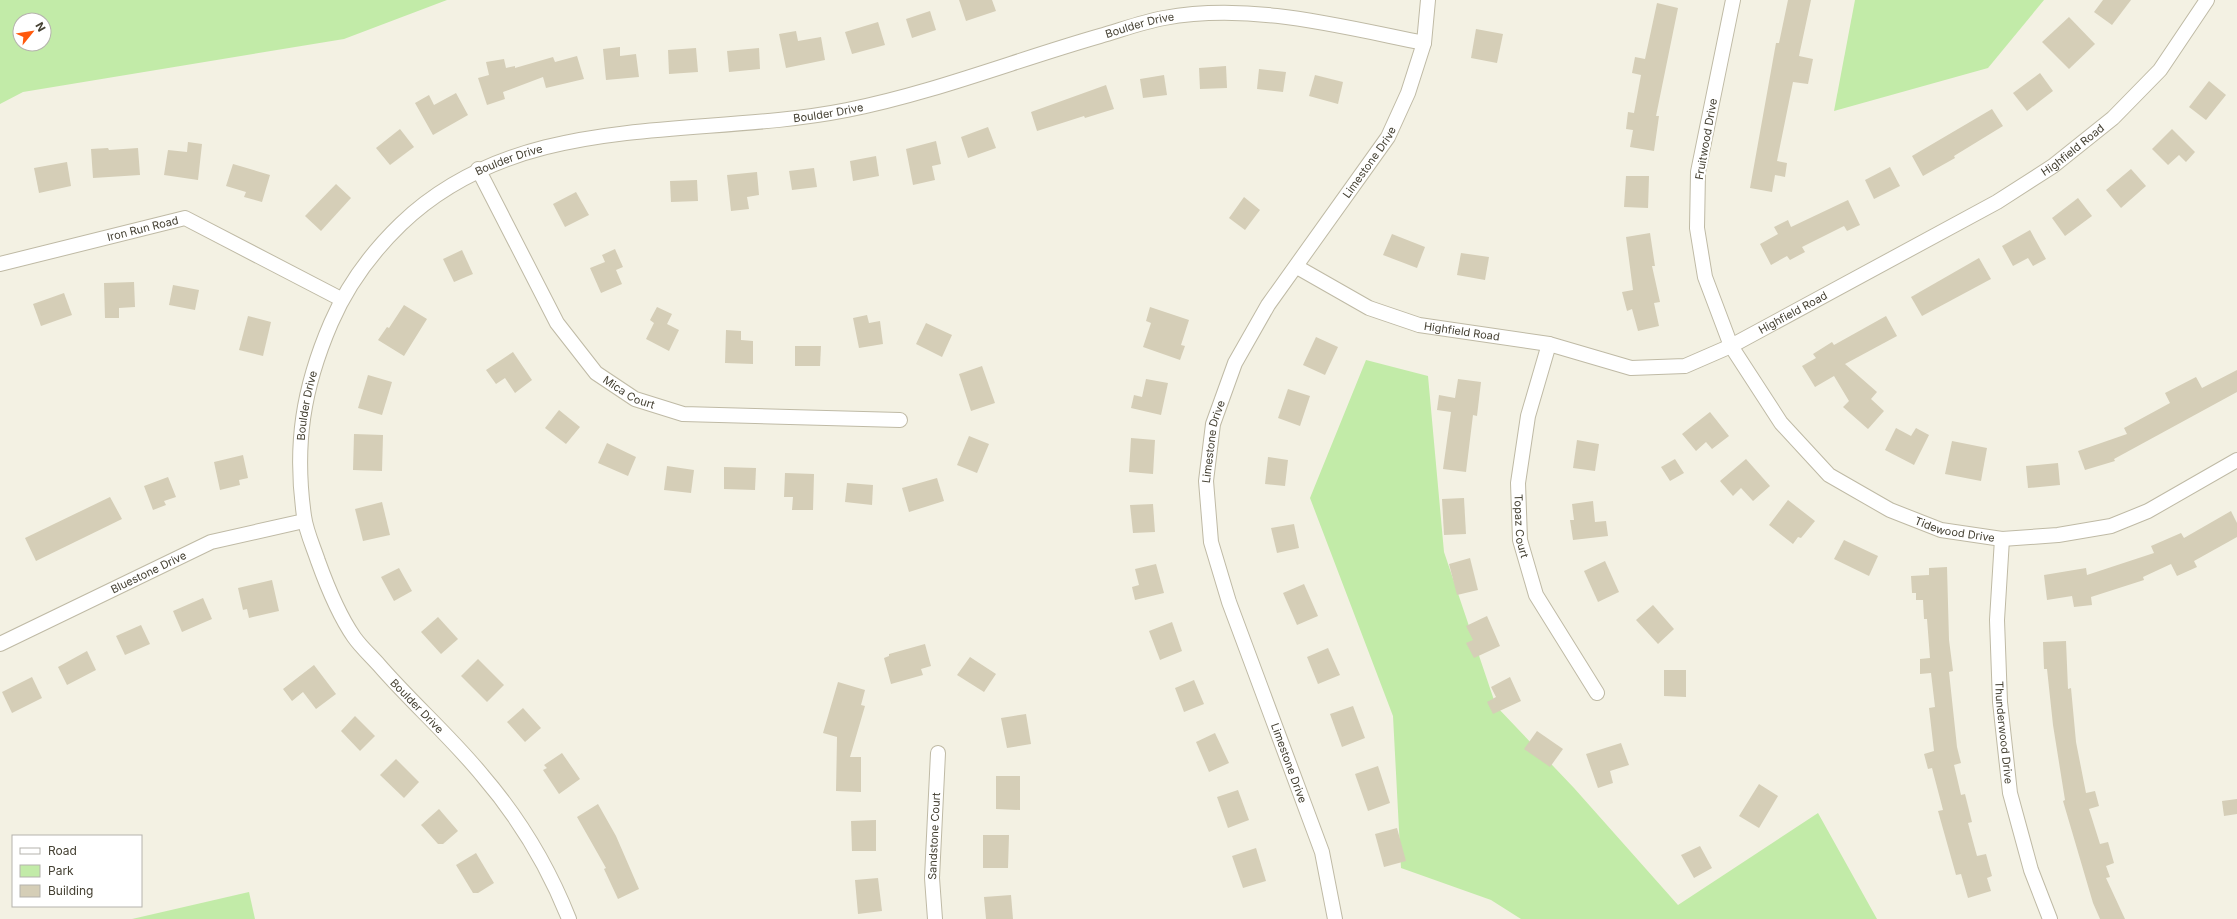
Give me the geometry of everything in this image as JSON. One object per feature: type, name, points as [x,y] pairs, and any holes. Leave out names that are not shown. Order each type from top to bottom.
[{"type":"street","name":"Limestone Drive","points":[[1335,919],[1322,852],[1229,602],[1211,542],[1206,481],[1213,424],[1235,363],[1268,305],[1297,267],[1388,136],[1408,93],[1424,43],[1428,0]]},
{"type":"street","name":"Fruitwood Drive","points":[[1731,346],[1705,277],[1697,228],[1698,172],[1733,0]]},
{"type":"street","name":"Highfield Road","points":[[1297,267],[1369,308],[1420,324],[1549,344],[1631,368],[1685,366],[1731,346],[1997,202],[2053,166],[2113,118],[2160,70],[2208,0]]},
{"type":"street","name":"Boulder Drive","points":[[569,919],[555,884],[522,827],[490,785],[354,636],[326,585],[304,521],[298,458],[305,404],[318,353],[342,299],[381,244],[420,206],[478,169],[525,152],[575,140],[675,128],[760,122],[848,110],[941,85],[1056,49],[1164,18],[1226,13],[1298,18],[1424,43]]},
{"type":"street","name":"Mica Court","points":[[478,169],[557,323],[596,373],[635,399],[683,414],[900,420]]},
{"type":"street","name":"Iron Run Road","points":[[0,264],[185,218],[342,299]]},
{"type":"street","name":"Topaz Court","points":[[1549,344],[1528,416],[1520,468],[1518,483],[1520,540],[1536,595],[1596,693]]},
{"type":"street","name":"Tidewood Drive","points":[[1731,346],[1781,423],[1829,475],[1890,510],[1941,530],[2002,539],[2058,535],[2111,526],[2148,511],[2237,460]]},
{"type":"street","name":"Bluestone Drive","points":[[0,644],[211,542],[304,521]]},
{"type":"street","name":"Thunderwood Drive","points":[[2002,539],[1997,620],[2000,702],[2010,793],[2031,870],[2050,919]]},
{"type":"street","name":"Sandstone Court","points":[[935,919],[932,878],[938,753]]},
{"type":"green space","points":[[0,0],[447,0],[344,39],[23,92],[0,104]]},
{"type":"green space","points":[[1855,0],[2044,0],[1988,68],[1834,111]]},
{"type":"green space","points":[[1366,360],[1428,376],[1444,552],[1496,706],[1574,788],[1678,905],[1818,813],[1877,919],[1521,919],[1491,900],[1401,868],[1393,716],[1310,498]]},
{"type":"green space","points":[[249,892],[255,919],[132,919]]},
{"type":"building","points":[[959,0],[992,0],[996,11],[966,21]]},
{"type":"building","points":[[1788,0],[1811,0],[1799,56],[1813,59],[1808,84],[1793,82],[1777,161],[1787,163],[1785,177],[1775,175],[1772,192],[1750,188],[1776,43],[1779,43]]},
{"type":"building","points":[[2103,0],[2131,0],[2112,25],[2094,12]]},
{"type":"building","points":[[1657,3],[1678,8],[1656,116],[1659,116],[1654,151],[1630,147],[1633,130],[1626,129],[1628,112],[1634,113],[1641,75],[1632,73],[1635,57],[1645,59]]},
{"type":"building","points":[[930,11],[936,30],[912,38],[906,19]]},
{"type":"building","points":[[2069,17],[2095,44],[2069,69],[2042,42]]},
{"type":"building","points":[[878,22],[885,45],[852,54],[845,32]]},
{"type":"building","points":[[1476,29],[1503,34],[1497,63],[1471,58]]},
{"type":"building","points":[[796,31],[798,41],[821,37],[825,60],[786,68],[779,34]]},
{"type":"building","points":[[620,47],[620,56],[636,54],[639,77],[606,80],[603,49]]},
{"type":"building","points":[[696,48],[698,72],[669,74],[668,50]]},
{"type":"building","points":[[759,48],[760,69],[729,72],[727,51]]},
{"type":"building","points":[[577,56],[584,79],[546,88],[543,77],[503,92],[505,99],[487,105],[478,78],[489,75],[486,62],[504,59],[506,68],[515,66],[515,68],[553,57],[555,62]]},
{"type":"building","points":[[1226,66],[1227,88],[1200,89],[1199,68]]},
{"type":"building","points":[[1259,69],[1286,72],[1283,92],[1257,89]]},
{"type":"building","points":[[2040,73],[2053,91],[2027,111],[2013,93]]},
{"type":"building","points":[[1164,75],[1167,95],[1143,98],[1140,79]]},
{"type":"building","points":[[1315,75],[1343,82],[1338,104],[1309,96]]},
{"type":"building","points":[[2209,81],[2226,95],[2206,120],[2189,107]]},
{"type":"building","points":[[1106,85],[1114,109],[1085,118],[1084,116],[1037,131],[1031,112]]},
{"type":"building","points":[[456,93],[468,115],[433,135],[415,103],[429,95],[434,105]]},
{"type":"building","points":[[1992,109],[2003,126],[1954,156],[1955,158],[1923,176],[1912,156]]},
{"type":"building","points":[[988,127],[996,148],[968,158],[961,137]]},
{"type":"building","points":[[400,129],[414,147],[390,165],[376,148]]},
{"type":"building","points":[[2172,129],[2195,152],[2186,162],[2179,155],[2168,165],[2152,149]]},
{"type":"building","points":[[936,141],[941,164],[932,166],[935,180],[913,185],[906,149]]},
{"type":"building","points":[[188,142],[202,144],[198,180],[164,175],[168,150],[187,152]]},
{"type":"building","points":[[108,148],[109,150],[138,148],[140,175],[93,178],[91,149]]},
{"type":"building","points":[[876,156],[879,176],[853,181],[850,161]]},
{"type":"building","points":[[67,162],[71,186],[39,193],[34,168]]},
{"type":"building","points":[[233,164],[270,175],[262,202],[244,197],[246,192],[226,186]]},
{"type":"building","points":[[1890,167],[1900,186],[1874,199],[1865,180]]},
{"type":"building","points":[[814,168],[817,187],[792,190],[789,171]]},
{"type":"building","points":[[2131,169],[2146,186],[2121,208],[2106,190]]},
{"type":"building","points":[[757,172],[759,195],[747,197],[749,209],[731,211],[727,175]]},
{"type":"building","points":[[1626,176],[1649,176],[1648,208],[1624,207]]},
{"type":"building","points":[[697,180],[698,201],[671,202],[670,181]]},
{"type":"building","points":[[336,184],[351,198],[321,231],[305,216]]},
{"type":"building","points":[[576,192],[589,215],[565,227],[553,204]]},
{"type":"building","points":[[1244,197],[1260,210],[1245,230],[1229,218]]},
{"type":"building","points":[[2078,198],[2092,216],[2065,236],[2052,218]]},
{"type":"building","points":[[1848,200],[1860,225],[1847,231],[1844,226],[1802,247],[1805,252],[1790,260],[1787,256],[1771,265],[1760,244],[1778,234],[1774,227],[1788,220],[1791,227]]},
{"type":"building","points":[[2030,230],[2046,259],[2033,266],[2028,258],[2013,266],[2002,246]]},
{"type":"building","points":[[1650,233],[1655,266],[1652,266],[1660,302],[1654,303],[1659,326],[1638,331],[1632,309],[1627,311],[1622,292],[1633,290],[1626,237]]},
{"type":"building","points":[[1392,234],[1425,247],[1417,268],[1383,255]]},
{"type":"building","points":[[615,249],[623,267],[616,270],[622,284],[601,293],[590,268],[605,262],[602,255]]},
{"type":"building","points":[[462,250],[473,274],[454,282],[443,259]]},
{"type":"building","points":[[1461,253],[1489,257],[1485,280],[1457,275]]},
{"type":"building","points":[[1979,258],[1991,279],[1922,316],[1911,297]]},
{"type":"building","points":[[134,282],[135,307],[119,308],[119,318],[105,318],[104,283]]},
{"type":"building","points":[[173,285],[199,290],[195,310],[169,305]]},
{"type":"building","points":[[64,293],[72,315],[41,326],[33,304]]},
{"type":"building","points":[[404,305],[427,319],[404,356],[378,340],[387,327],[389,328]]},
{"type":"building","points":[[657,307],[672,314],[667,324],[679,330],[669,351],[646,339],[654,323],[650,320]]},
{"type":"building","points":[[1150,307],[1189,320],[1181,345],[1185,346],[1180,360],[1143,347],[1151,323],[1146,321]]},
{"type":"building","points":[[867,315],[869,323],[880,321],[883,344],[859,348],[853,318]]},
{"type":"building","points":[[248,316],[271,322],[263,356],[239,350]]},
{"type":"building","points":[[1886,316],[1897,336],[1845,364],[1877,392],[1871,399],[1884,411],[1868,429],[1843,407],[1849,401],[1834,376],[1815,387],[1802,366],[1816,358],[1813,354],[1832,342],[1834,345]]},
{"type":"building","points":[[926,323],[952,335],[942,357],[916,344]]},
{"type":"building","points":[[726,330],[741,331],[741,340],[753,341],[753,364],[725,363]]},
{"type":"building","points":[[1316,337],[1338,347],[1325,375],[1303,365]]},
{"type":"building","points":[[795,346],[821,346],[820,366],[795,366]]},
{"type":"building","points":[[513,352],[532,380],[515,393],[505,378],[496,384],[486,370]]},
{"type":"building","points":[[982,366],[995,403],[971,411],[959,374]]},
{"type":"building","points":[[2237,370],[2237,392],[2114,459],[2115,461],[2085,470],[2078,451],[2127,434],[2124,428],[2170,403],[2165,393],[2196,377],[2202,388]]},
{"type":"building","points":[[368,375],[392,382],[382,415],[358,408]]},
{"type":"building","points":[[1146,379],[1168,383],[1161,415],[1131,408],[1134,395],[1142,397]]},
{"type":"building","points":[[1458,379],[1481,382],[1477,416],[1473,415],[1466,472],[1443,469],[1451,412],[1437,410],[1439,395],[1455,398]]},
{"type":"building","points":[[1288,389],[1310,396],[1300,426],[1278,418]]},
{"type":"building","points":[[559,410],[580,427],[566,444],[545,428]]},
{"type":"building","points":[[1710,412],[1729,436],[1712,449],[1706,442],[1696,451],[1682,434]]},
{"type":"building","points":[[1896,428],[1911,436],[1916,428],[1929,435],[1914,465],[1885,450]]},
{"type":"building","points":[[354,434],[383,435],[382,471],[353,470]]},
{"type":"building","points":[[969,436],[989,444],[977,473],[957,465]]},
{"type":"building","points":[[1131,438],[1155,440],[1153,474],[1129,472]]},
{"type":"building","points":[[1577,440],[1599,444],[1595,471],[1573,468]]},
{"type":"building","points":[[1952,441],[1987,448],[1981,481],[1945,474]]},
{"type":"building","points":[[607,443],[636,457],[628,476],[598,463]]},
{"type":"building","points":[[243,455],[248,478],[239,480],[240,485],[220,490],[214,462]]},
{"type":"building","points":[[1268,457],[1288,460],[1285,486],[1265,484]]},
{"type":"building","points":[[1675,459],[1684,473],[1670,481],[1661,467]]},
{"type":"building","points":[[1746,459],[1770,486],[1753,501],[1741,488],[1733,496],[1720,481]]},
{"type":"building","points":[[2058,463],[2060,485],[2028,488],[2026,466]]},
{"type":"building","points":[[667,466],[694,470],[691,493],[664,490]]},
{"type":"building","points":[[724,467],[756,468],[755,490],[724,489]]},
{"type":"building","points":[[785,473],[814,474],[813,510],[792,510],[793,497],[784,497]]},
{"type":"building","points":[[168,477],[176,497],[164,501],[166,505],[153,510],[144,486]]},
{"type":"building","points":[[937,478],[944,501],[909,512],[902,488]]},
{"type":"building","points":[[847,483],[873,485],[872,505],[845,502]]},
{"type":"building","points":[[110,497],[122,519],[36,561],[25,538]]},
{"type":"building","points":[[1464,498],[1466,534],[1444,535],[1442,499]]},
{"type":"building","points":[[1788,500],[1815,521],[1801,538],[1798,537],[1793,544],[1769,525]]},
{"type":"building","points":[[1593,501],[1595,522],[1606,521],[1608,536],[1573,540],[1570,520],[1574,520],[1572,504]]},
{"type":"building","points":[[382,502],[390,535],[363,541],[355,509]]},
{"type":"building","points":[[1153,504],[1155,532],[1133,533],[1130,505]]},
{"type":"building","points":[[2231,511],[2237,523],[2237,537],[2194,561],[2197,567],[2177,576],[2171,564],[2143,577],[2144,580],[2091,597],[2092,605],[2074,607],[2072,596],[2047,600],[2044,575],[2086,568],[2087,575],[2154,553],[2151,546],[2181,533],[2184,538]]},
{"type":"building","points":[[1294,524],[1299,548],[1277,553],[1271,528]]},
{"type":"building","points":[[1844,540],[1878,556],[1869,576],[1834,559]]},
{"type":"building","points":[[1470,558],[1478,590],[1457,595],[1449,564]]},
{"type":"building","points":[[1605,561],[1619,592],[1598,602],[1584,571]]},
{"type":"building","points":[[1156,564],[1164,593],[1135,600],[1132,587],[1139,585],[1135,569]]},
{"type":"building","points":[[1947,567],[1949,640],[1953,671],[1949,672],[1957,747],[1961,763],[1954,765],[1961,795],[1965,794],[1972,822],[1968,823],[1977,856],[1986,854],[1992,876],[1987,878],[1991,891],[1968,898],[1961,874],[1956,875],[1938,811],[1943,810],[1932,768],[1928,769],[1924,754],[1934,751],[1929,708],[1935,707],[1931,673],[1920,674],[1920,659],[1930,658],[1927,619],[1924,619],[1923,600],[1916,600],[1916,593],[1912,593],[1911,576],[1929,575],[1929,568]]},
{"type":"building","points":[[399,568],[412,591],[394,601],[381,577]]},
{"type":"building","points":[[272,580],[279,611],[249,618],[247,609],[243,610],[238,588]]},
{"type":"building","points":[[1304,584],[1318,616],[1297,625],[1283,593]]},
{"type":"building","points":[[203,598],[212,619],[182,632],[173,611]]},
{"type":"building","points":[[1653,605],[1674,629],[1658,644],[1636,620]]},
{"type":"building","points":[[1487,616],[1500,646],[1474,658],[1466,643],[1473,640],[1466,626]]},
{"type":"building","points":[[438,617],[458,639],[441,654],[421,632]]},
{"type":"building","points":[[1172,622],[1182,651],[1160,660],[1149,631]]},
{"type":"building","points":[[141,625],[150,644],[125,655],[116,636]]},
{"type":"building","points":[[2066,641],[2068,689],[2071,688],[2076,742],[2086,793],[2095,791],[2099,806],[2089,809],[2100,844],[2108,842],[2114,863],[2106,866],[2110,877],[2106,878],[2125,919],[2100,919],[2093,903],[2063,801],[2065,800],[2053,725],[2047,669],[2044,669],[2043,642]]},
{"type":"building","points":[[925,644],[931,666],[921,669],[923,675],[891,684],[884,658],[889,656],[889,654]]},
{"type":"building","points":[[1328,648],[1340,675],[1318,684],[1307,657]]},
{"type":"building","points":[[87,651],[96,670],[67,685],[58,667]]},
{"type":"building","points":[[970,657],[996,674],[984,692],[957,675]]},
{"type":"building","points":[[478,659],[504,685],[487,702],[461,676]]},
{"type":"building","points":[[314,665],[336,694],[316,709],[303,692],[292,701],[283,689]]},
{"type":"building","points":[[1664,670],[1686,670],[1686,697],[1664,696]]},
{"type":"building","points":[[32,677],[42,698],[12,713],[2,692]]},
{"type":"building","points":[[1510,677],[1521,701],[1493,714],[1487,702],[1496,697],[1491,687]]},
{"type":"building","points":[[1194,680],[1204,704],[1184,712],[1175,688]]},
{"type":"building","points":[[838,682],[865,690],[861,705],[865,706],[850,757],[861,757],[861,792],[836,791],[837,737],[823,733]]},
{"type":"building","points":[[1353,706],[1365,738],[1342,747],[1330,714]]},
{"type":"building","points":[[523,708],[541,728],[525,742],[507,722]]},
{"type":"building","points":[[1026,714],[1031,744],[1007,748],[1001,718]]},
{"type":"building","points":[[355,716],[375,736],[360,751],[341,731]]},
{"type":"building","points":[[1537,731],[1563,749],[1550,767],[1524,749]]},
{"type":"building","points":[[1215,733],[1229,763],[1209,772],[1196,742]]},
{"type":"building","points":[[1621,743],[1629,765],[1610,771],[1613,783],[1598,788],[1586,754]]},
{"type":"building","points":[[562,753],[580,779],[559,794],[543,770],[547,768],[544,765]]},
{"type":"building","points":[[396,759],[419,782],[404,798],[380,775]]},
{"type":"building","points":[[1378,766],[1390,803],[1368,811],[1355,774]]},
{"type":"building","points":[[996,776],[1020,776],[1020,810],[996,809]]},
{"type":"building","points":[[1759,784],[1778,796],[1759,828],[1739,816]]},
{"type":"building","points":[[1238,790],[1249,820],[1228,828],[1217,797]]},
{"type":"building","points":[[2237,799],[2237,814],[2224,816],[2222,801]]},
{"type":"building","points":[[598,804],[616,836],[639,889],[618,899],[604,869],[606,868],[577,817]]},
{"type":"building","points":[[439,809],[458,831],[443,844],[438,844],[421,825]]},
{"type":"building","points":[[876,820],[876,851],[852,851],[851,821]]},
{"type":"building","points":[[1397,828],[1406,861],[1384,867],[1375,834]]},
{"type":"building","points":[[983,835],[1009,835],[1008,868],[983,868]]},
{"type":"building","points":[[1700,846],[1712,868],[1694,878],[1681,855]]},
{"type":"building","points":[[1256,848],[1266,881],[1243,888],[1232,856]]},
{"type":"building","points":[[476,853],[494,883],[478,893],[473,893],[456,865]]},
{"type":"building","points":[[878,878],[882,911],[858,914],[855,880]]},
{"type":"building","points":[[1011,895],[1013,919],[986,919],[984,897]]}]
